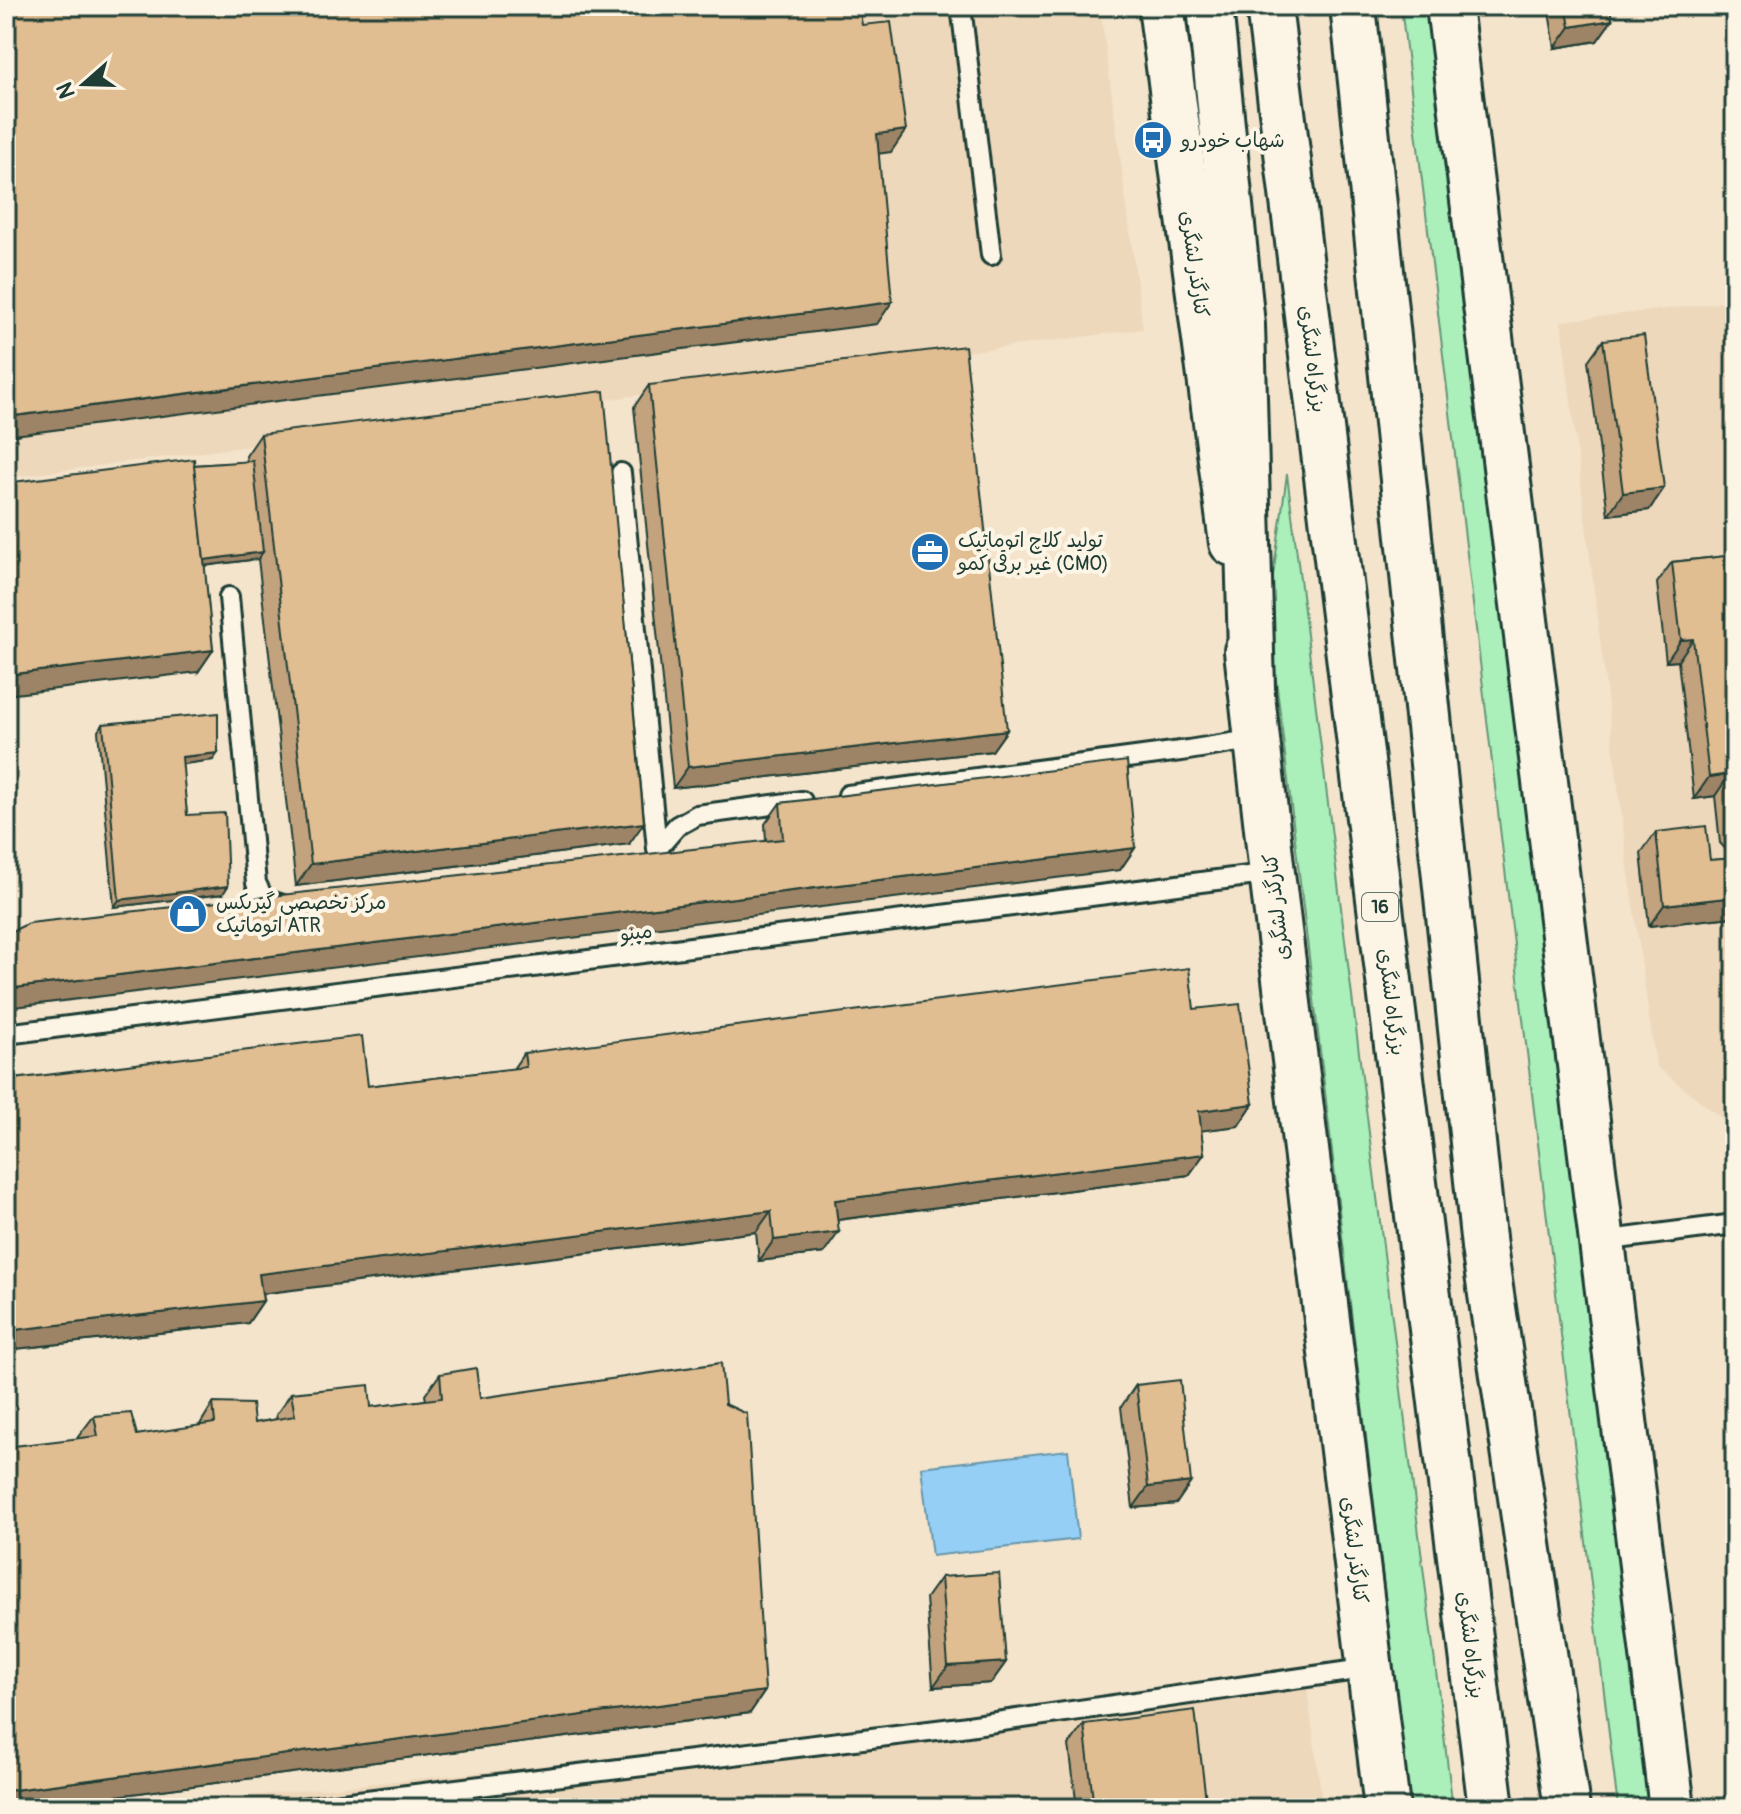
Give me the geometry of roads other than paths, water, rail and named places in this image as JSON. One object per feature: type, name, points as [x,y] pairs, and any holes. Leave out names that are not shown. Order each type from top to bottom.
[{"type":"main road","name":"کنارگذر لشگری","points":[[1161,6],[1252,688],[1387,1808]]},
{"type":"main road","points":[[1210,6],[1242,325],[1252,688]]},
{"type":"main road","name":"بزرگراه لشگری","points":[[1269,6],[1491,1808]]},
{"type":"main road","points":[[1353,6],[1484,1247],[1567,1808]]},
{"type":"main road","points":[[1449,6],[1672,1808]]},
{"type":"lane","points":[[961,6],[991,255]]},
{"type":"lane","points":[[621,473],[650,852],[677,826],[697,815],[1257,739]]},
{"type":"lane","points":[[229,597],[256,883],[264,899],[284,905],[299,903]]},
{"type":"lane","name":"مینو","points":[[6,1034],[1272,873]]},
{"type":"lane","points":[[1602,1241],[1735,1224]]},
{"type":"lane","points":[[301,1808],[961,1727],[1370,1668]]},
{"type":"water","points":[[1068,1450],[1078,1539],[932,1556],[921,1467]]},
{"type":"place","name":"شهاب خودرو","points":[[1153,140]]},
{"type":"place","name":"تولید کلاچ اتوماتیک غیر برقی کمو (CMO)","points":[[930,552]]},
{"type":"place","name":"مرکز تخصصی گیربکس اتوماتیک ATR","points":[[188,914]]}]
